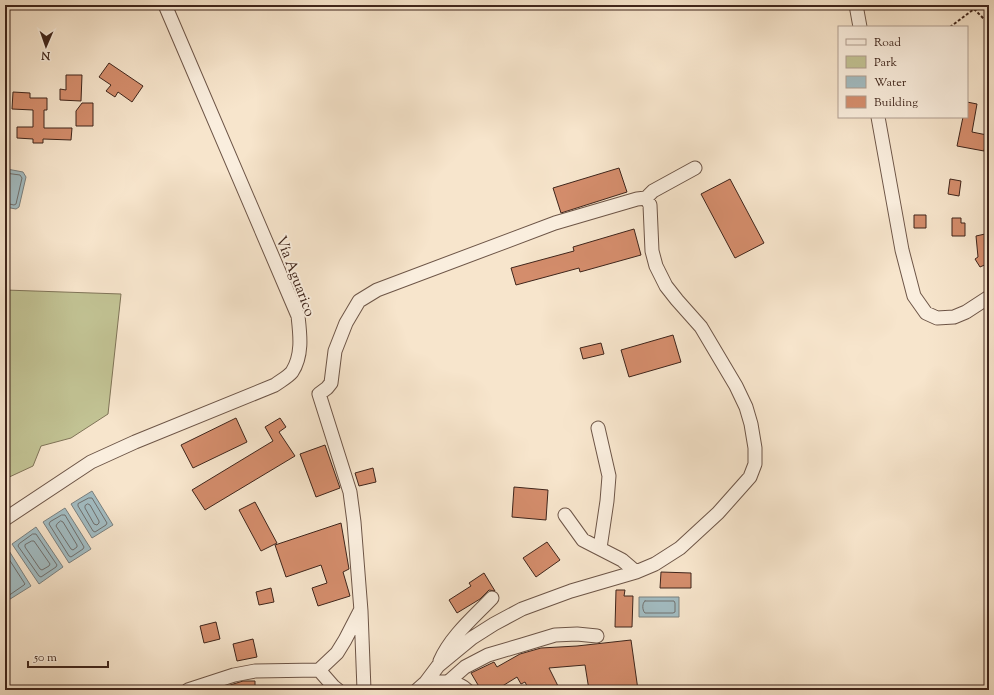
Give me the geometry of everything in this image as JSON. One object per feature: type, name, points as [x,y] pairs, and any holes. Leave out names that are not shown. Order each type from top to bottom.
[{"type":"street","name":"Vía Aguarico","points":[[5,519],[91,462],[136,442],[275,386],[292,372],[299,358],[300,337],[298,316],[165,5]]},
{"type":"street","points":[[856,5],[860,26]]},
{"type":"street","points":[[878,118],[902,250],[914,296],[926,313],[937,318],[954,318],[989,297]]},
{"type":"street","points":[[364,690],[361,611],[354,522],[350,492],[319,394],[331,383],[335,351],[346,323],[359,301],[377,290],[555,224],[637,199],[646,198],[653,191],[695,168]]},
{"type":"street","points":[[421,686],[438,666],[472,638],[522,608],[572,590],[636,572],[655,564],[680,548],[718,513],[750,477],[755,464],[755,448],[752,424],[746,407],[736,386],[701,327],[666,286],[656,266],[652,251],[650,205],[646,198]]},
{"type":"street","points":[[598,428],[609,476],[607,502],[600,548]]},
{"type":"street","points":[[565,515],[583,540],[622,560],[636,572]]},
{"type":"street","points":[[438,666],[444,652],[452,640],[492,598]]},
{"type":"street","points":[[188,690],[234,675],[255,671],[319,670],[336,653],[361,611]]},
{"type":"street","points":[[448,682],[466,667],[488,655],[555,635],[576,634],[597,636]]},
{"type":"street","points":[[319,670],[338,690]]},
{"type":"street","points":[[421,686],[448,682],[460,685],[467,690]]},
{"type":"path","points":[[951,26],[977,5]]},
{"type":"path","points":[[974,9],[989,24]]},
{"type":"green space","points":[[5,290],[121,294],[108,414],[71,438],[41,446],[33,466],[5,479]]},
{"type":"water","points":[[5,169],[23,172],[26,177],[19,207],[16,209],[5,207]]},
{"type":"water","points":[[92,491],[113,525],[92,538],[71,504]]},
{"type":"water","points":[[65,508],[91,549],[69,563],[43,522]]},
{"type":"water","points":[[36,527],[63,567],[39,584],[12,544]]},
{"type":"water","points":[[6,546],[31,586],[7,601],[5,598]]},
{"type":"water","points":[[639,597],[679,597],[679,617],[639,617]]},
{"type":"building","points":[[109,63],[143,86],[132,102],[118,92],[115,97],[106,91],[111,85],[99,77]]},
{"type":"building","points":[[66,75],[82,75],[81,101],[60,100],[60,89],[66,90]]},
{"type":"building","points":[[13,92],[30,93],[30,98],[47,98],[47,110],[44,110],[44,128],[72,128],[71,140],[43,139],[43,143],[33,143],[33,139],[17,138],[17,127],[33,127],[33,110],[12,109]]},
{"type":"building","points":[[968,102],[977,104],[972,132],[987,135],[984,151],[957,146],[963,118],[968,118]]},
{"type":"building","points":[[82,103],[93,103],[93,126],[76,126],[76,111]]},
{"type":"building","points":[[619,168],[627,192],[561,213],[553,188]]},
{"type":"building","points":[[730,179],[764,243],[735,258],[701,194]]},
{"type":"building","points":[[950,179],[961,181],[959,196],[948,194]]},
{"type":"building","points":[[914,215],[926,215],[926,228],[914,228]]},
{"type":"building","points":[[952,218],[961,218],[961,223],[965,223],[965,236],[952,236]]},
{"type":"building","points":[[634,229],[641,255],[580,272],[579,268],[516,285],[511,268],[574,251],[573,247]]},
{"type":"building","points":[[985,234],[989,263],[980,267],[975,259],[978,257],[976,236]]},
{"type":"building","points":[[673,335],[681,362],[629,377],[621,350]]},
{"type":"building","points":[[601,343],[604,354],[583,359],[580,348]]},
{"type":"building","points":[[236,418],[247,442],[193,468],[181,445]]},
{"type":"building","points":[[280,418],[286,427],[279,432],[295,456],[205,510],[192,490],[273,441],[265,427]]},
{"type":"building","points":[[325,445],[340,488],[316,497],[300,454]]},
{"type":"building","points":[[373,468],[376,482],[359,486],[355,473]]},
{"type":"building","points":[[514,487],[548,490],[546,520],[512,517]]},
{"type":"building","points":[[255,502],[277,543],[261,551],[239,510]]},
{"type":"building","points":[[341,523],[349,569],[343,572],[350,596],[318,606],[312,588],[327,583],[321,565],[286,577],[275,545]]},
{"type":"building","points":[[547,542],[560,560],[536,577],[523,558]]},
{"type":"building","points":[[661,572],[691,573],[691,588],[660,588]]},
{"type":"building","points":[[484,573],[495,591],[489,590],[480,599],[457,613],[449,600],[471,586],[469,583]]},
{"type":"building","points":[[271,588],[274,602],[259,605],[256,592]]},
{"type":"building","points":[[616,590],[625,590],[624,596],[633,596],[632,627],[615,627]]},
{"type":"building","points":[[216,622],[220,639],[204,643],[200,626]]},
{"type":"building","points":[[253,639],[257,657],[237,661],[233,644]]},
{"type":"building","points":[[631,640],[638,690],[589,690],[585,665],[549,668],[560,690],[529,690],[525,682],[521,684],[517,677],[496,690],[481,690],[471,673],[494,662],[497,667],[520,654],[541,648]]},
{"type":"building","points":[[243,681],[255,681],[255,690],[227,690],[227,686]]}]
